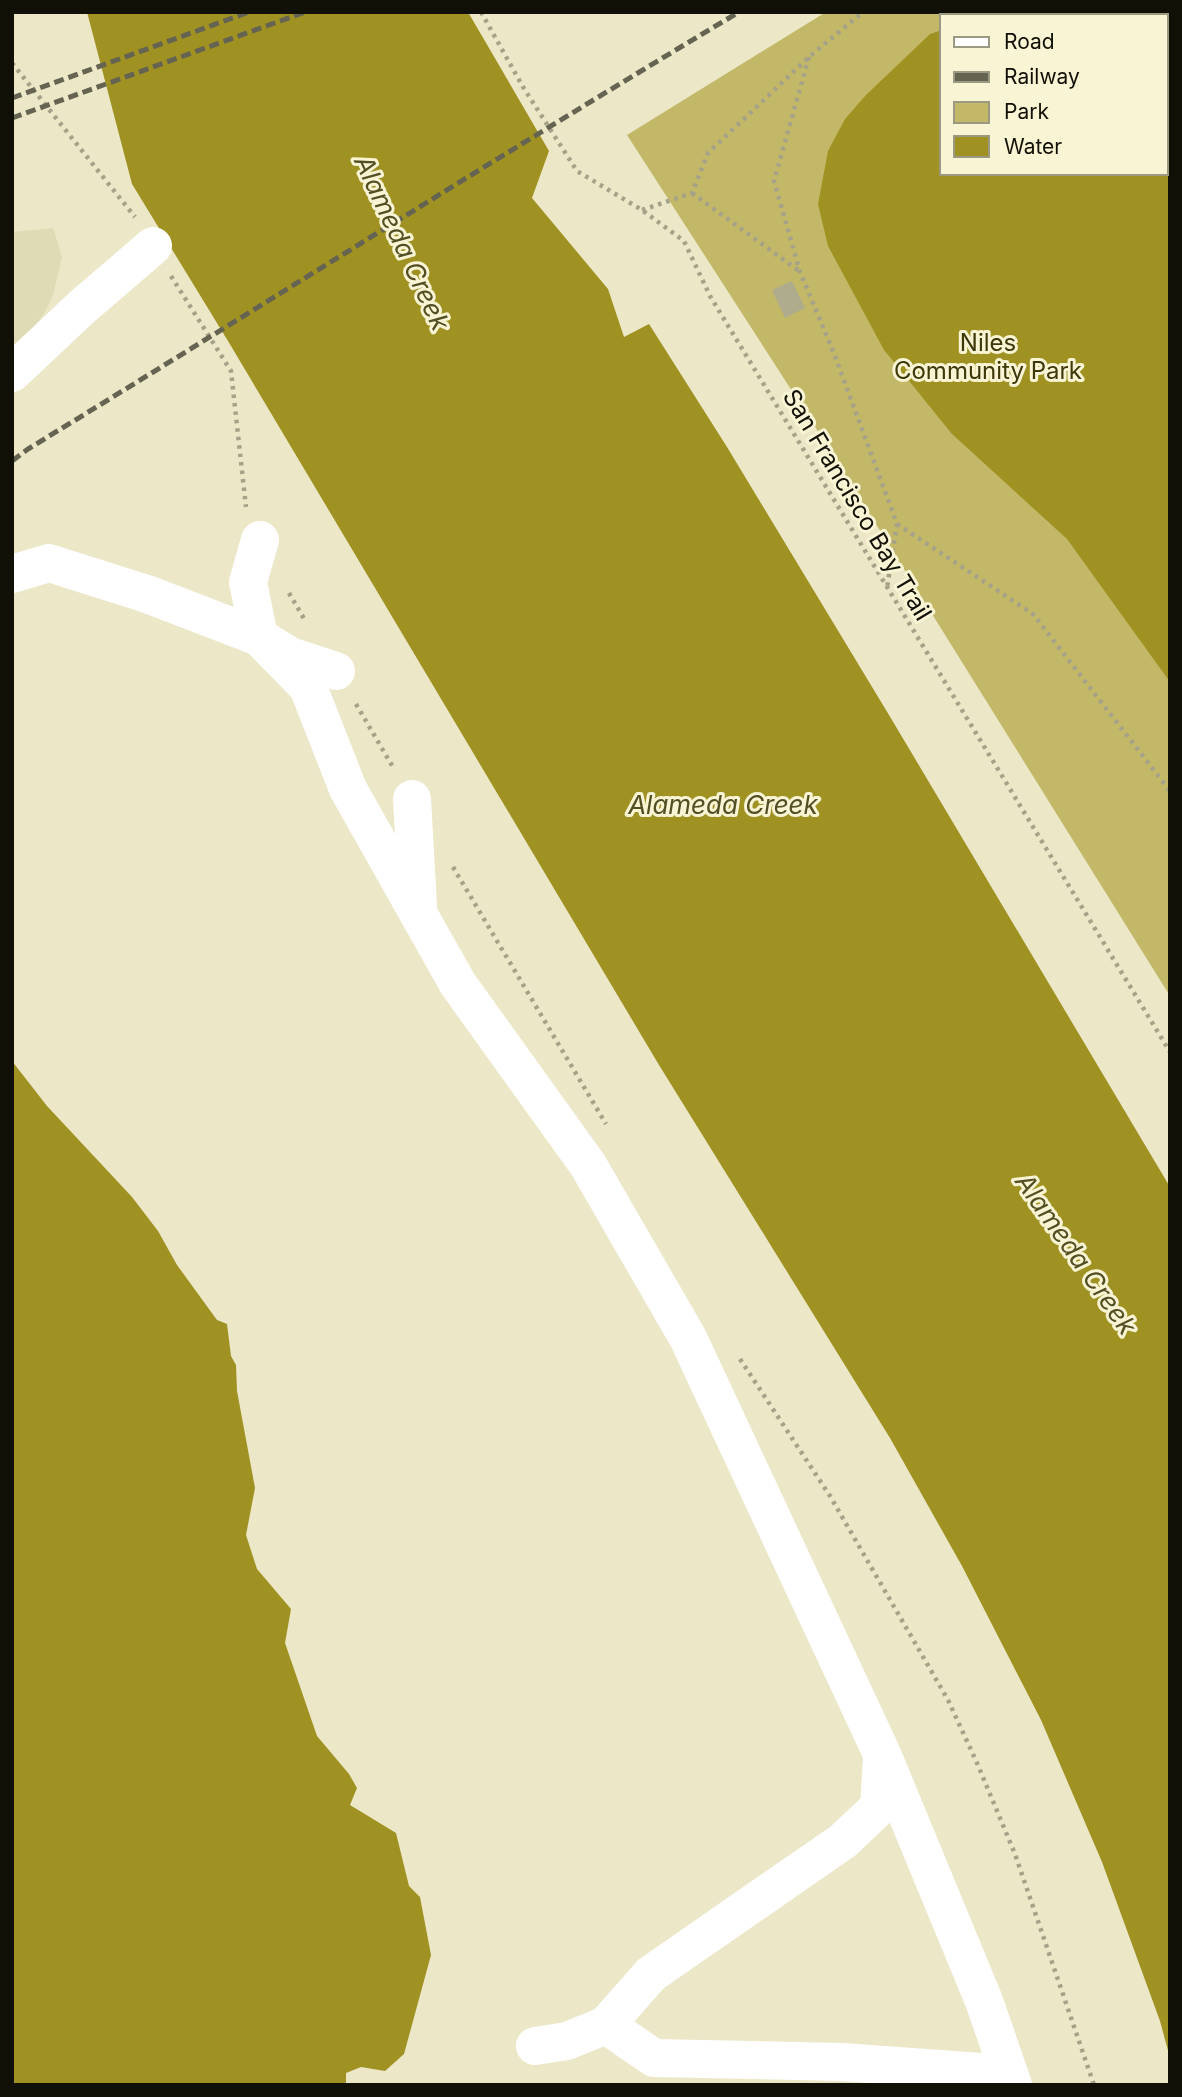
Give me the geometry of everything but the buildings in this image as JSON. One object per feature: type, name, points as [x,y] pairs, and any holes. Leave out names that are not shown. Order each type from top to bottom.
[{"type":"lane","points":[[12,373],[82,307],[153,246]]},
{"type":"lane","points":[[260,540],[248,582],[259,637],[308,688],[348,789],[458,984],[588,1165],[688,1338],[882,1754],[984,2001],[1011,2079],[851,2073],[654,2058],[606,2025]]},
{"type":"lane","points":[[12,574],[49,563],[147,594],[259,637],[290,656],[336,671]]},
{"type":"lane","points":[[412,799],[419,914]]},
{"type":"lane","points":[[535,2046],[567,2040],[606,2025],[651,1974],[843,1841],[879,1807],[882,1754]]},
{"type":"path","name":"San Francisco Bay Trail","points":[[481,12],[523,87],[577,172],[642,210],[684,241],[710,296],[1170,1052]]},
{"type":"path","points":[[642,210],[692,193],[708,153],[809,57],[863,12]]},
{"type":"path","points":[[809,57],[774,181],[800,272],[835,356],[897,524],[887,588]]},
{"type":"path","points":[[692,193],[800,272]]},
{"type":"path","points":[[897,524],[1033,614],[1170,791]]},
{"type":"shaded area","points":[[53,228],[62,257],[53,295],[33,328],[12,346],[12,232]]},
{"type":"green space","name":"Niles Community Park","points":[[826,12],[1170,12],[1170,996],[823,439],[627,135]]},
{"type":"water","name":"Alameda Creek","points":[[87,12],[468,12],[549,151],[532,198],[608,289],[624,337],[649,324],[727,447],[889,715],[1170,1187],[1170,2058],[1160,2021],[1102,1862],[1041,1720],[962,1566],[890,1438],[659,1065],[132,184]]},
{"type":"water","points":[[1170,12],[1170,682],[1067,539],[952,434],[884,350],[828,246],[818,204],[828,151],[845,119],[866,95],[930,34],[940,31],[940,175],[1168,175],[1168,14],[990,14]]},
{"type":"water","points":[[12,1061],[47,1106],[132,1197],[217,1320],[227,1324],[255,1488],[246,1535],[257,1569],[291,1609],[285,1643],[317,1736],[349,1774],[357,1788],[350,1805],[396,1833],[409,1886],[420,1897],[431,1955],[404,2054],[385,2071],[361,2067],[346,2073],[344,2085],[12,2085]]},
{"type":"railway","points":[[12,98],[249,12]]},
{"type":"railway","points":[[12,118],[305,12]]},
{"type":"railway","points":[[12,461],[471,175],[739,12]]}]
